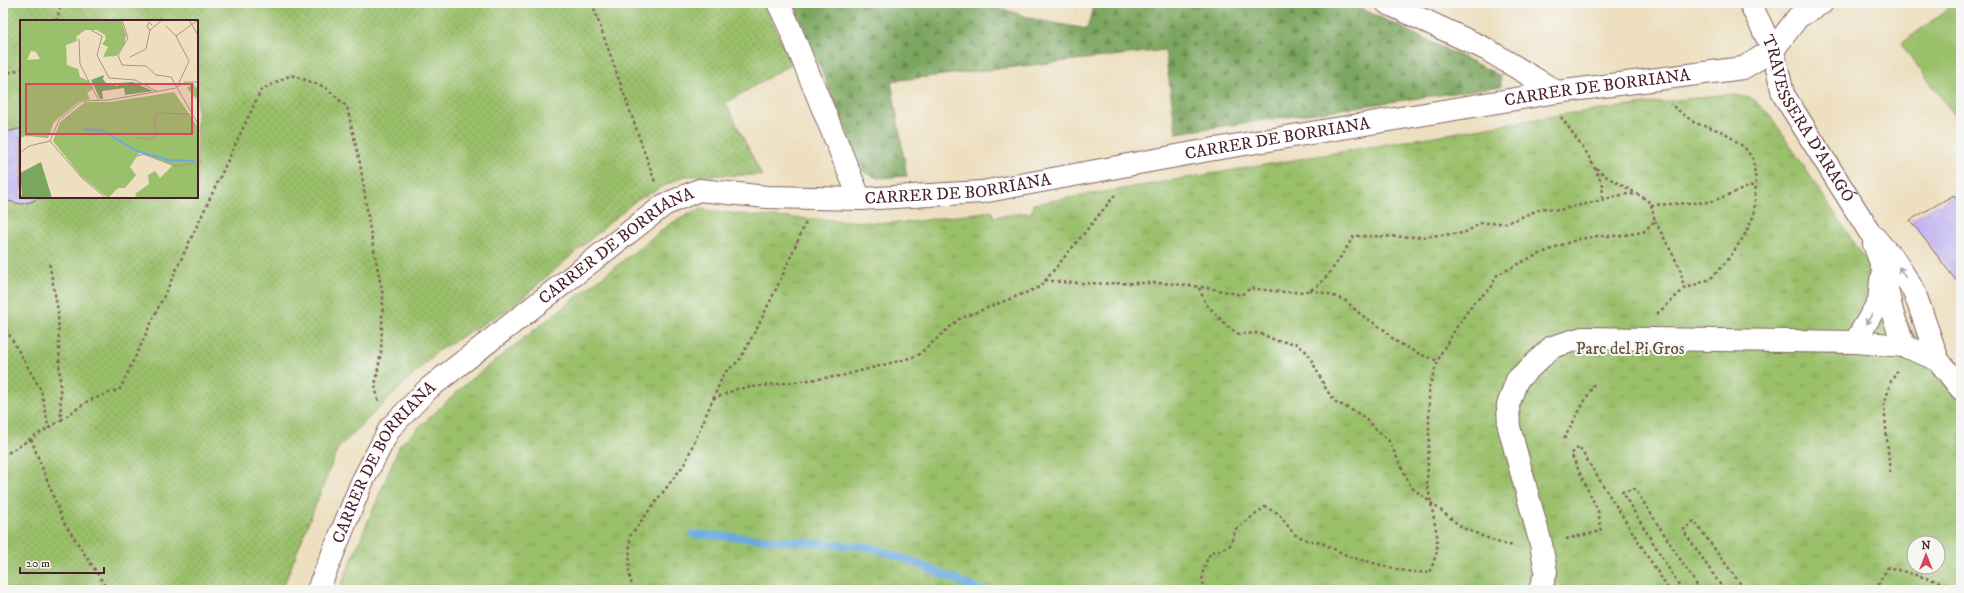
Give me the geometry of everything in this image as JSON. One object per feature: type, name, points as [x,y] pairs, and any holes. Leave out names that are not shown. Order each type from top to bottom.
[{"type":"street","points":[[778,3],[786,19],[860,199]]},
{"type":"street","points":[[1387,3],[1486,48],[1557,92]]},
{"type":"street","name":"TRAVESSERA D'ARAGÓ","points":[[1750,3],[1773,50],[1783,94],[1870,231],[1895,261],[1914,291],[1938,360],[1961,389]]},
{"type":"street","points":[[1773,50],[1798,10],[1822,3]]},
{"type":"street","name":"CARRER DE BORRIANA","points":[[318,590],[362,482],[390,428],[428,389],[664,205],[699,190],[767,197],[814,199],[860,199],[982,192],[1133,164],[1557,92],[1743,68],[1773,50]]},
{"type":"street","name":"TRAVESSERA D'ARAGÓ","points":[[1870,231],[1883,269],[1892,312],[1910,348],[1938,360]]},
{"type":"street","name":"TRAVESSERA D'ARAGÓ","points":[[1856,342],[1879,301],[1883,269]]},
{"type":"street","points":[[1540,590],[1546,572],[1541,544],[1509,427],[1508,405],[1517,380],[1552,347],[1582,338],[1856,342],[1910,348],[1915,325],[1914,291]]},
{"type":"path","points":[[56,20],[62,3]]},
{"type":"path","points":[[592,3],[664,205]]},
{"type":"path","points":[[1063,3],[1076,7]]},
{"type":"path","points":[[3,74],[20,69]]},
{"type":"path","points":[[3,456],[49,429],[88,400],[120,389],[261,90],[291,75],[325,87],[347,107],[360,163],[370,230],[383,296],[381,352],[375,386],[382,413],[390,428]]},
{"type":"path","points":[[1635,339],[1661,309],[1684,289],[1710,279],[1727,262],[1744,236],[1754,214],[1756,184],[1753,159],[1745,148],[1724,132],[1695,123],[1642,81]]},
{"type":"path","points":[[1557,92],[1559,112],[1566,126],[1588,155],[1603,185],[1602,198]]},
{"type":"path","points":[[713,399],[737,389],[841,376],[917,356],[959,319],[1040,287],[1116,194],[1133,164]]},
{"type":"path","points":[[1594,167],[1606,177],[1648,200],[1651,205],[1655,221],[1680,268],[1684,289]]},
{"type":"path","points":[[1651,205],[1710,202],[1756,184]]},
{"type":"path","points":[[1310,290],[1331,272],[1354,236],[1419,237],[1464,233],[1481,223],[1507,223],[1544,208],[1560,210],[1602,198],[1626,194],[1639,195]]},
{"type":"path","points":[[633,590],[629,573],[630,536],[685,463],[724,373],[738,360],[758,326],[797,244],[814,199]]},
{"type":"path","points":[[1206,590],[1201,581],[1205,564],[1211,552],[1221,550],[1230,545],[1236,529],[1265,508],[1278,513],[1294,534],[1307,540],[1322,543],[1350,557],[1405,571],[1430,573],[1437,551],[1437,535],[1426,482],[1429,442],[1429,387],[1438,360],[1460,322],[1474,302],[1491,288],[1497,275],[1558,246],[1580,239],[1598,236],[1620,236],[1643,232],[1655,221]]},
{"type":"path","points":[[49,262],[58,311],[61,420]]},
{"type":"path","points":[[1045,280],[1073,284],[1151,283],[1241,294],[1252,288],[1280,292],[1310,290],[1329,294],[1346,301],[1360,314],[1386,331],[1395,342],[1417,353],[1438,360]]},
{"type":"path","points":[[1199,288],[1206,304],[1228,327],[1239,334],[1260,333],[1277,340],[1295,343],[1308,353],[1327,391],[1336,402],[1361,415],[1389,441],[1411,487],[1463,528],[1502,544],[1515,546],[1541,544],[1601,531],[1598,511],[1571,454],[1579,447],[1669,590]]},
{"type":"path","points":[[3,324],[41,390],[49,429]]},
{"type":"path","points":[[1890,472],[1884,406],[1891,382],[1910,348]]},
{"type":"path","points":[[1564,439],[1594,384]]},
{"type":"path","points":[[31,439],[63,521],[108,590]]},
{"type":"path","points":[[1682,590],[1622,492],[1634,489],[1700,590]]},
{"type":"path","points":[[1724,590],[1682,530],[1694,521],[1745,590]]},
{"type":"path","points":[[1875,590],[1888,568],[1961,588]]},
{"type":"path","points":[[1957,586],[1959,590]]},
{"type":"path","points":[[23,590],[81,588],[91,590]]},
{"type":"green space","points":[[3,3],[764,3],[791,64],[726,103],[762,176],[684,176],[635,201],[513,306],[439,350],[338,448],[282,590],[3,590]]},
{"type":"green space","points":[[793,3],[984,3],[1037,20],[1087,29],[1094,3],[1348,3],[1493,72],[1500,76],[1501,86],[1176,133],[1165,50],[891,81],[907,176],[877,178],[864,172]]},
{"type":"green space","points":[[1956,3],[1961,3],[1961,124],[1901,44]]},
{"type":"green space","name":"Parc del Pi Gros","points":[[1726,94],[1751,98],[1770,115],[1961,405],[1961,590],[339,590],[400,445],[469,381],[670,224],[699,209],[756,216],[887,223],[911,222],[992,211],[993,217],[1032,212],[1033,204],[1565,114]]},
{"type":"building","points":[[20,129],[20,198],[40,198],[21,204],[3,200],[3,133]]},
{"type":"building","points":[[1954,195],[1961,205],[1961,287],[1910,220]]},
{"type":"waterway","points":[[693,534],[871,547],[906,559],[980,590]]}]
